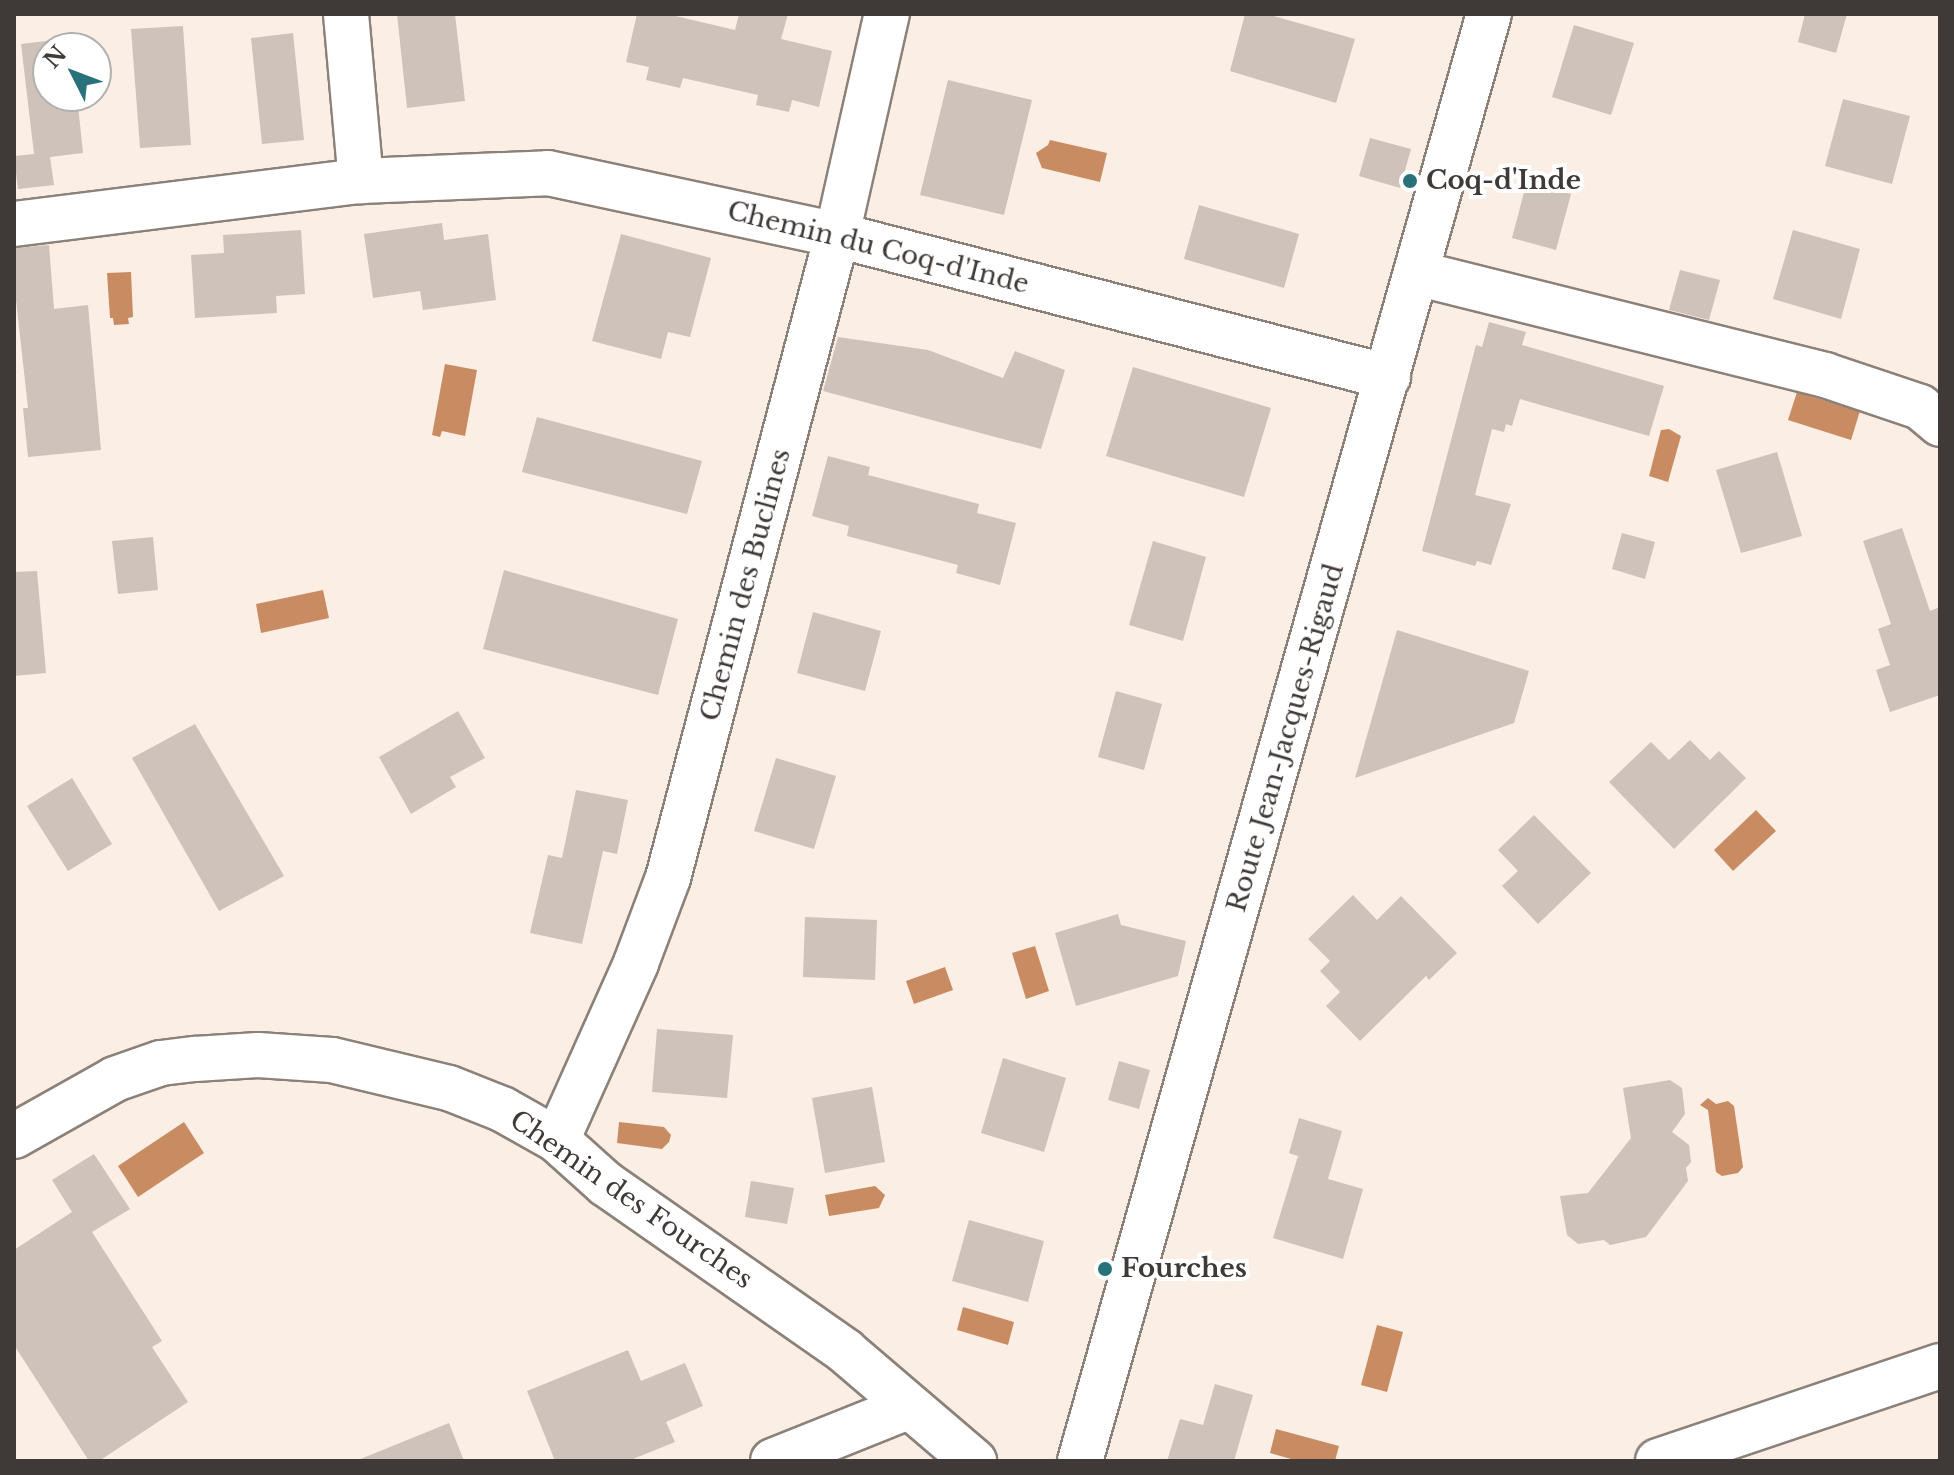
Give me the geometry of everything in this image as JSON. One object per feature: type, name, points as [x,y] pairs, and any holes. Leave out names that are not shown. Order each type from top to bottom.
[{"type":"street","points":[[346,14],[361,181]]},
{"type":"street","name":"Chemin des Buclines","points":[[557,1140],[636,963],[668,878],[837,235],[887,14]]},
{"type":"street","name":"Route Jean-Jacques-Rigaud","points":[[1080,1461],[1489,14]]},
{"type":"street","name":"Chemin du Coq-d'Inde","points":[[14,224],[361,181],[548,173],[837,235],[1388,377]]},
{"type":"street","points":[[1416,273],[1825,375],[1920,407],[1940,424]]},
{"type":"street","name":"Chemin des Fourches","points":[[14,1136],[90,1090],[140,1069],[195,1059],[258,1055],[332,1060],[419,1078],[502,1109],[557,1140],[606,1184],[845,1351],[974,1461]]},
{"type":"street","points":[[1658,1461],[1940,1366]]},
{"type":"street","points":[[773,1461],[908,1407]]},
{"type":"shaded area","points":[[1050,140],[1107,153],[1100,182],[1042,168],[1036,153]]},
{"type":"shaded area","points":[[131,272],[133,317],[128,318],[129,324],[114,325],[113,318],[110,318],[107,273]]},
{"type":"shaded area","points":[[445,364],[477,370],[465,436],[442,431],[440,437],[432,435]]},
{"type":"shaded area","points":[[1797,392],[1860,411],[1851,440],[1788,420]]},
{"type":"shaded area","points":[[1669,429],[1681,436],[1668,482],[1649,476],[1661,430]]},
{"type":"shaded area","points":[[323,590],[329,618],[261,633],[256,604]]},
{"type":"shaded area","points":[[1756,810],[1776,831],[1733,871],[1714,850]]},
{"type":"shaded area","points":[[1035,946],[1049,991],[1026,999],[1012,953]]},
{"type":"shaded area","points":[[945,967],[953,990],[914,1004],[906,981]]},
{"type":"shaded area","points":[[1708,1098],[1716,1104],[1728,1101],[1734,1106],[1743,1167],[1738,1173],[1722,1176],[1716,1172],[1708,1110],[1700,1105]]},
{"type":"shaded area","points":[[184,1122],[204,1153],[138,1197],[118,1166]]},
{"type":"shaded area","points":[[619,1122],[664,1127],[671,1135],[669,1142],[662,1149],[617,1143]]},
{"type":"shaded area","points":[[875,1186],[885,1195],[879,1208],[829,1216],[825,1195]]},
{"type":"shaded area","points":[[963,1307],[1014,1322],[1008,1345],[957,1330]]},
{"type":"shaded area","points":[[1377,1325],[1403,1332],[1387,1392],[1361,1385]]},
{"type":"shaded area","points":[[1276,1429],[1339,1446],[1335,1461],[1298,1461],[1270,1453]]},
{"type":"building","points":[[397,14],[455,14],[465,101],[407,108]]},
{"type":"building","points":[[637,14],[667,14],[735,30],[739,14],[788,14],[781,39],[832,51],[819,107],[792,100],[789,112],[756,105],[758,95],[683,78],[680,88],[646,80],[649,67],[626,62]]},
{"type":"building","points":[[1245,14],[1266,14],[1355,39],[1336,103],[1230,71]]},
{"type":"building","points":[[1805,14],[1847,14],[1836,53],[1798,42]]},
{"type":"building","points":[[1574,25],[1634,43],[1611,115],[1552,97]]},
{"type":"building","points":[[183,26],[191,145],[140,148],[131,29]]},
{"type":"building","points":[[293,33],[304,140],[262,144],[251,38]]},
{"type":"building","points":[[32,43],[32,112],[79,112],[83,153],[50,157],[54,185],[18,189],[14,156],[34,154],[21,44]]},
{"type":"building","points":[[948,80],[1032,100],[1004,215],[920,195]]},
{"type":"building","points":[[1843,99],[1910,116],[1892,184],[1825,166]]},
{"type":"building","points":[[1370,138],[1411,149],[1400,188],[1359,176]]},
{"type":"building","points":[[1527,181],[1571,194],[1556,250],[1512,238]]},
{"type":"building","points":[[1199,205],[1299,234],[1284,288],[1184,259]]},
{"type":"building","points":[[442,223],[444,240],[488,234],[496,300],[423,310],[420,291],[373,298],[364,234]]},
{"type":"building","points":[[301,230],[305,294],[276,296],[277,313],[195,318],[191,255],[224,253],[223,235]]},
{"type":"building","points":[[1793,230],[1860,249],[1841,319],[1773,299]]},
{"type":"building","points":[[621,234],[711,258],[690,337],[668,332],[661,359],[592,341]]},
{"type":"building","points":[[49,245],[54,309],[88,305],[101,450],[28,457],[23,408],[28,408],[14,282],[14,248]]},
{"type":"building","points":[[1680,270],[1720,280],[1709,320],[1669,310]]},
{"type":"building","points":[[1489,322],[1526,332],[1522,345],[1664,386],[1649,436],[1520,399],[1512,426],[1506,424],[1504,432],[1492,429],[1475,495],[1511,504],[1491,565],[1477,561],[1475,566],[1422,551],[1476,345],[1482,347]]},
{"type":"building","points":[[838,337],[928,350],[1003,378],[1015,351],[1065,370],[1041,449],[823,391]]},
{"type":"building","points":[[1133,367],[1271,408],[1244,497],[1106,456]]},
{"type":"building","points":[[537,417],[702,461],[687,514],[522,472]]},
{"type":"building","points":[[1777,452],[1802,536],[1741,553],[1716,470]]},
{"type":"building","points":[[828,456],[870,467],[868,475],[979,504],[977,513],[1016,523],[1000,585],[956,573],[958,565],[847,536],[849,526],[812,516]]},
{"type":"building","points":[[1902,528],[1930,611],[1940,607],[1940,695],[1890,712],[1876,670],[1890,665],[1878,629],[1891,624],[1863,541]]},
{"type":"building","points":[[1622,533],[1655,542],[1645,579],[1612,569]]},
{"type":"building","points":[[153,537],[158,590],[118,594],[112,541]]},
{"type":"building","points":[[1153,541],[1206,557],[1183,641],[1129,625]]},
{"type":"building","points":[[504,570],[678,619],[658,695],[483,649]]},
{"type":"building","points":[[37,571],[46,673],[14,676],[14,572]]},
{"type":"building","points":[[813,612],[881,631],[865,691],[797,673]]},
{"type":"building","points":[[1397,630],[1529,671],[1514,723],[1355,778]]},
{"type":"building","points":[[1116,691],[1162,704],[1144,770],[1098,757]]},
{"type":"building","points":[[458,711],[485,758],[450,777],[456,787],[411,814],[379,757]]},
{"type":"building","points":[[195,724],[284,876],[219,911],[132,758]]},
{"type":"building","points":[[1690,740],[1710,760],[1719,751],[1746,778],[1674,849],[1609,782],[1651,742],[1669,760]]},
{"type":"building","points":[[776,758],[836,776],[814,849],[754,831]]},
{"type":"building","points":[[72,778],[112,844],[68,871],[27,806]]},
{"type":"building","points":[[576,790],[628,800],[617,854],[603,851],[582,944],[530,933],[548,855],[562,858]]},
{"type":"building","points":[[1534,815],[1591,873],[1538,924],[1502,886],[1518,871],[1498,850]]},
{"type":"building","points":[[1353,895],[1377,920],[1401,896],[1457,953],[1429,980],[1426,976],[1360,1041],[1326,1006],[1340,992],[1320,971],[1330,961],[1308,939]]},
{"type":"building","points":[[1118,914],[1121,925],[1186,941],[1178,976],[1076,1006],[1055,933]]},
{"type":"building","points":[[805,917],[877,920],[875,980],[803,977]]},
{"type":"building","points":[[657,1029],[733,1035],[727,1098],[652,1092]]},
{"type":"building","points":[[1003,1058],[1066,1078],[1044,1152],[981,1133]]},
{"type":"building","points":[[1119,1061],[1150,1070],[1139,1109],[1108,1100]]},
{"type":"building","points":[[1670,1080],[1682,1088],[1685,1114],[1672,1132],[1689,1145],[1691,1162],[1686,1168],[1688,1181],[1646,1237],[1610,1245],[1604,1240],[1578,1244],[1567,1235],[1560,1196],[1588,1193],[1631,1138],[1623,1088]]},
{"type":"building","points":[[872,1087],[885,1162],[825,1173],[812,1098]]},
{"type":"building","points":[[1299,1118],[1342,1131],[1328,1179],[1363,1189],[1343,1259],[1273,1238],[1298,1156],[1289,1153]]},
{"type":"building","points":[[94,1154],[130,1209],[92,1232],[162,1341],[152,1347],[188,1402],[99,1461],[89,1461],[14,1345],[14,1250],[72,1212],[52,1180]]},
{"type":"building","points":[[751,1181],[794,1188],[787,1224],[745,1217]]},
{"type":"building","points":[[969,1220],[1044,1241],[1028,1302],[952,1281]]},
{"type":"building","points":[[628,1350],[641,1381],[685,1363],[703,1406],[666,1422],[675,1442],[628,1461],[555,1461],[527,1391]]},
{"type":"building","points":[[1215,1384],[1253,1395],[1234,1461],[1167,1461],[1180,1419],[1203,1425]]},
{"type":"building","points":[[449,1423],[464,1461],[358,1460]]},
{"type":"place","name":"Coq-d'Inde","points":[[1410,181]]},
{"type":"place","name":"Fourches","points":[[1105,1269]]}]
